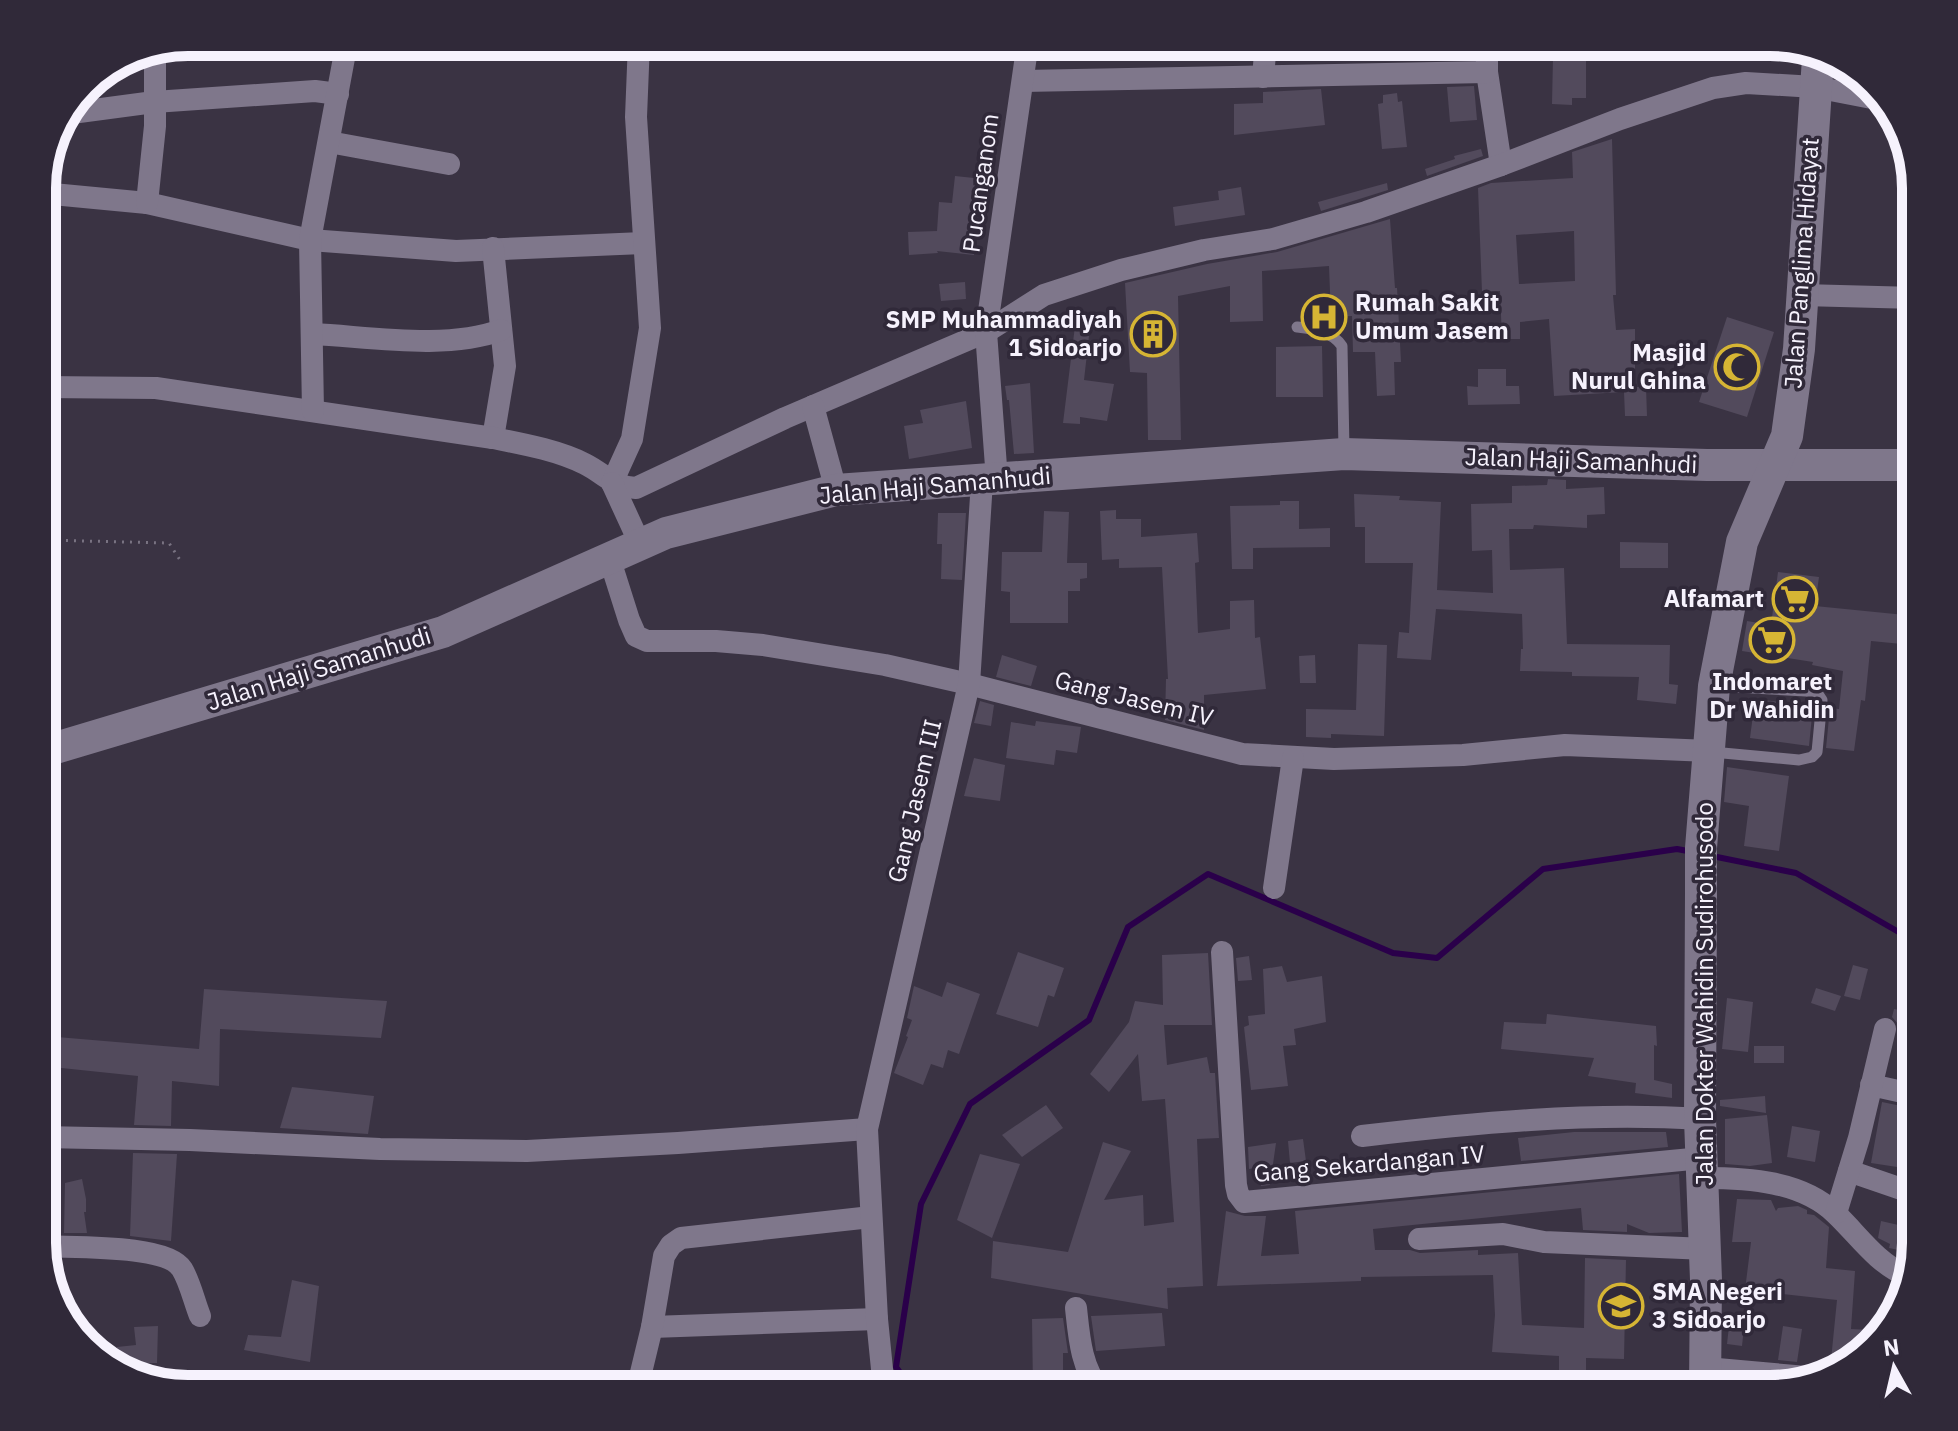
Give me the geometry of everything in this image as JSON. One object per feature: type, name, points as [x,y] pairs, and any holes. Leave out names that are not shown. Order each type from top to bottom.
[{"type":"street","points":[[313,411],[310,240],[345,56]]},
{"type":"street","points":[[638,56],[636,117],[650,328],[632,439],[612,483],[640,544]]},
{"type":"street","name":"Pucanganom","points":[[990,481],[986,332],[1026,56]]},
{"type":"street","points":[[1263,77],[1265,56]]},
{"type":"street","points":[[1487,56],[1501,165]]},
{"type":"street","points":[[147,203],[155,126],[155,61]]},
{"type":"street","points":[[1023,81],[1487,72]]},
{"type":"street","points":[[56,387],[156,388],[493,438],[536,447],[585,464],[612,483],[640,487],[813,406],[986,332],[1044,295],[1162,259],[1273,239],[1366,212],[1713,88],[1816,73],[1857,90]]},
{"type":"street","name":"Jalan Panglima Hidayat","points":[[1774,465],[1787,436],[1799,349],[1816,73]]},
{"type":"street","points":[[81,112],[154,102],[315,91],[338,94]]},
{"type":"street","points":[[329,142],[449,164]]},
{"type":"street","points":[[56,194],[147,203],[310,240],[456,251],[643,243]]},
{"type":"street","points":[[493,248],[505,366],[493,438]]},
{"type":"street","points":[[1802,295],[1902,298]]},
{"type":"street","points":[[314,334],[456,341],[501,330]]},
{"type":"street","points":[[813,406],[836,490]]},
{"type":"street","name":"Jalan Haji Samanhudi","points":[[56,748],[443,632],[666,533],[836,490],[1344,454],[1774,465],[1902,465]]},
{"type":"street","name":"Jalan Dokter Wahidin Sudirohusodo","points":[[1705,1375],[1706,1249],[1700,1119],[1701,848],[1714,686],[1742,542],[1774,465]]},
{"type":"street","name":"Gang Jasem III","points":[[883,1375],[867,1129],[969,684],[990,481]]},
{"type":"street","name":"Gang Jasem IV","points":[[609,557],[636,636],[647,641],[763,645],[885,665],[1242,754],[1293,758],[1463,755],[1565,745],[1709,751]]},
{"type":"street","points":[[1274,888],[1293,758]]},
{"type":"street","name":"Gang Sekardangan IV","points":[[1222,952],[1236,1185],[1244,1202],[1702,1168]]},
{"type":"street","points":[[1836,1213],[1885,1029]]},
{"type":"street","points":[[1871,1085],[1902,1092]]},
{"type":"street","points":[[1362,1136],[1461,1124],[1618,1115],[1700,1119]]},
{"type":"street","points":[[56,1137],[527,1151],[867,1129]]},
{"type":"street","points":[[1702,1168],[1728,1178],[1798,1188],[1815,1196],[1836,1213],[1879,1259],[1898,1271]]},
{"type":"street","points":[[1849,1171],[1902,1189]]},
{"type":"street","points":[[640,1375],[664,1256],[671,1245],[681,1238],[871,1217]]},
{"type":"street","points":[[1419,1239],[1503,1234],[1544,1242],[1706,1249]]},
{"type":"street","points":[[56,1247],[137,1251],[164,1257],[181,1266],[200,1316]]},
{"type":"street","points":[[1076,1308],[1081,1348],[1091,1375]]},
{"type":"street","points":[[652,1327],[877,1319]]},
{"type":"lane","points":[[1297,327],[1316,329],[1337,338],[1342,346],[1344,454]]},
{"type":"lane","points":[[1709,751],[1799,760],[1812,757],[1817,752],[1822,700],[1818,694],[1806,691],[1714,686]]},
{"type":"path","points":[[56,540],[169,543],[180,560]]},
{"type":"building","points":[[1553,57],[1586,58],[1586,98],[1572,98],[1572,105],[1552,104]]},
{"type":"building","points":[[1474,86],[1477,120],[1450,122],[1447,87]]},
{"type":"building","points":[[1321,89],[1325,125],[1234,135],[1234,104],[1263,103],[1263,92]]},
{"type":"building","points":[[1397,93],[1398,102],[1402,101],[1407,147],[1382,149],[1378,104],[1383,103],[1383,95]]},
{"type":"building","points":[[1612,139],[1616,330],[1635,329],[1635,387],[1646,387],[1647,416],[1625,416],[1624,392],[1554,396],[1549,319],[1520,322],[1520,339],[1502,339],[1500,291],[1482,292],[1478,188],[1491,183],[1573,178],[1572,152]],"holes":[[[1574,231],[1575,281],[1519,284],[1516,235]]]},
{"type":"building","points":[[1481,149],[1483,156],[1427,176],[1425,169],[1455,159],[1454,156]]},
{"type":"building","points":[[955,176],[974,178],[973,185],[976,186],[970,237],[976,238],[974,255],[937,251],[909,255],[908,232],[937,231],[939,202],[952,203]]},
{"type":"building","points":[[1387,183],[1388,190],[1321,211],[1318,202]]},
{"type":"building","points":[[1241,187],[1245,215],[1175,226],[1173,207],[1219,200],[1218,191]]},
{"type":"building","points":[[1390,219],[1401,362],[1394,362],[1395,395],[1377,396],[1375,352],[1353,352],[1352,316],[1331,317],[1329,266],[1262,271],[1263,321],[1230,322],[1230,286],[1178,296],[1181,440],[1148,440],[1147,373],[1130,372],[1125,283],[1277,252]]},
{"type":"building","points":[[965,282],[966,299],[941,301],[939,284]]},
{"type":"building","name":"Masjid Nurul Ghina","points":[[1727,317],[1774,332],[1747,417],[1699,402]]},
{"type":"building","points":[[1075,326],[1090,327],[1084,380],[1114,384],[1107,421],[1080,417],[1080,424],[1063,423]]},
{"type":"building","points":[[1322,346],[1323,397],[1276,397],[1276,347]]},
{"type":"building","points":[[1478,369],[1506,369],[1506,386],[1519,386],[1520,404],[1468,405],[1467,386],[1478,387]]},
{"type":"building","points":[[1030,383],[1034,453],[1014,454],[1005,386]]},
{"type":"building","points":[[966,401],[972,448],[909,459],[904,426],[923,423],[920,410]]},
{"type":"building","points":[[1548,479],[1566,480],[1566,489],[1604,487],[1605,514],[1587,515],[1587,528],[1534,525],[1533,529],[1509,529],[1510,570],[1564,568],[1567,644],[1670,645],[1669,684],[1678,685],[1676,704],[1637,700],[1639,677],[1520,671],[1522,614],[1436,609],[1431,660],[1397,658],[1399,632],[1409,633],[1413,563],[1365,563],[1365,527],[1355,527],[1354,494],[1441,502],[1437,590],[1493,593],[1492,550],[1472,551],[1471,504],[1512,503],[1512,486],[1547,485]]},
{"type":"building","points":[[1280,501],[1299,501],[1299,529],[1330,528],[1330,547],[1253,548],[1253,569],[1232,569],[1230,506],[1280,505]]},
{"type":"building","points":[[1116,510],[1116,519],[1141,519],[1141,537],[1197,533],[1198,633],[1230,629],[1230,601],[1254,600],[1255,638],[1260,637],[1266,689],[1204,695],[1204,730],[1165,720],[1168,679],[1162,567],[1119,568],[1119,559],[1102,560],[1100,511]]},
{"type":"building","points":[[1044,511],[1069,512],[1067,563],[1087,563],[1087,578],[1080,579],[1080,591],[1068,591],[1068,623],[1010,623],[1010,592],[1001,591],[1002,552],[1042,552]]},
{"type":"building","points":[[938,513],[966,513],[962,580],[941,579],[942,544],[937,544]]},
{"type":"building","points":[[1620,542],[1668,543],[1668,568],[1620,568]]},
{"type":"building","points":[[1778,572],[1819,577],[1815,606],[1902,615],[1902,644],[1871,641],[1865,701],[1861,700],[1854,751],[1826,748],[1830,708],[1839,709],[1843,671],[1812,665],[1813,662],[1742,651],[1747,621],[1771,625]]},
{"type":"building","points":[[1358,644],[1387,645],[1384,736],[1331,734],[1331,738],[1306,737],[1306,709],[1356,710]]},
{"type":"building","points":[[1002,655],[1037,666],[1031,686],[996,677]]},
{"type":"building","points":[[1315,655],[1316,683],[1300,683],[1299,656]]},
{"type":"building","points":[[1755,699],[1813,706],[1809,746],[1750,738]]},
{"type":"building","points":[[980,701],[994,705],[991,726],[974,723]]},
{"type":"building","points":[[1036,721],[1081,727],[1077,753],[1056,750],[1054,765],[1006,758],[1011,722],[1035,726]]},
{"type":"building","points":[[974,758],[1005,765],[1000,801],[964,796]]},
{"type":"building","points":[[1727,767],[1789,776],[1779,851],[1744,846],[1749,806],[1724,802]]},
{"type":"building","points":[[1018,952],[1064,968],[1054,997],[1048,995],[1038,1027],[996,1014]]},
{"type":"building","points":[[1208,953],[1212,1025],[1164,1025],[1167,1065],[1207,1057],[1210,1073],[1215,1073],[1219,1138],[1197,1139],[1203,1286],[1167,1288],[1168,1309],[991,1278],[993,1241],[1068,1252],[1103,1142],[1131,1151],[1104,1200],[1143,1195],[1144,1226],[1174,1222],[1165,1099],[1142,1101],[1138,1054],[1109,1092],[1090,1074],[1129,1022],[1135,1001],[1163,1005],[1162,955]]},
{"type":"building","points":[[1249,956],[1252,980],[1238,981],[1236,958]]},
{"type":"building","points":[[1853,965],[1868,969],[1860,1000],[1844,996]]},
{"type":"building","points":[[1282,966],[1287,982],[1322,976],[1326,1022],[1294,1029],[1296,1045],[1283,1046],[1288,1086],[1251,1090],[1244,1027],[1249,1025],[1248,1016],[1265,1014],[1263,969]]},
{"type":"building","points":[[947,982],[980,994],[959,1054],[948,1050],[943,1068],[931,1064],[923,1085],[894,1073],[912,1020],[907,1018],[914,986],[942,997]]},
{"type":"building","points":[[1816,988],[1841,996],[1835,1011],[1811,1003]]},
{"type":"building","points":[[204,989],[387,1001],[381,1038],[220,1029],[219,1086],[172,1081],[171,1126],[134,1125],[138,1076],[56,1067],[57,1037],[199,1049]]},
{"type":"building","points":[[1727,998],[1753,1002],[1748,1052],[1722,1049]]},
{"type":"building","points":[[1894,1009],[1902,1011],[1902,1033],[1899,1032],[1898,1024],[1892,1017]]},
{"type":"building","points":[[1547,1014],[1656,1026],[1654,1080],[1672,1084],[1672,1098],[1635,1093],[1636,1083],[1588,1076],[1594,1058],[1501,1049],[1504,1022],[1546,1024]]},
{"type":"building","points":[[1754,1046],[1784,1046],[1784,1063],[1754,1063]]},
{"type":"building","points":[[292,1087],[374,1096],[368,1134],[280,1128]]},
{"type":"building","points":[[1765,1096],[1766,1113],[1720,1106],[1720,1100]]},
{"type":"building","points":[[1882,1102],[1902,1106],[1902,1157],[1899,1156],[1897,1167],[1871,1163]]},
{"type":"building","points":[[1046,1105],[1063,1128],[1022,1157],[1002,1135]]},
{"type":"building","points":[[1767,1115],[1772,1163],[1750,1166],[1725,1164],[1725,1119]]},
{"type":"building","points":[[1792,1126],[1820,1131],[1815,1162],[1787,1157]]},
{"type":"building","points":[[1574,1132],[1666,1132],[1668,1147],[1521,1161],[1518,1138]]},
{"type":"building","points":[[1303,1139],[1306,1161],[1290,1163],[1288,1141]]},
{"type":"building","points":[[1276,1143],[1270,1185],[1261,1186],[1259,1167],[1249,1169],[1248,1147]]},
{"type":"building","points":[[133,1153],[177,1154],[171,1241],[130,1236]]},
{"type":"building","points":[[980,1154],[1020,1164],[992,1238],[957,1220]]},
{"type":"building","points":[[1679,1174],[1682,1232],[1649,1233],[1627,1224],[1627,1232],[1583,1230],[1581,1208],[1373,1229],[1375,1250],[1420,1253],[1478,1250],[1478,1255],[1518,1253],[1522,1325],[1584,1328],[1585,1258],[1626,1260],[1624,1359],[1586,1358],[1586,1375],[1559,1375],[1559,1356],[1492,1352],[1495,1315],[1493,1275],[1361,1277],[1361,1281],[1217,1286],[1226,1211],[1245,1216],[1266,1216],[1261,1256],[1299,1254],[1295,1211]]},
{"type":"building","points":[[82,1179],[87,1233],[64,1233],[65,1183]]},
{"type":"building","points":[[1737,1199],[1771,1200],[1776,1211],[1778,1208],[1798,1206],[1829,1227],[1826,1268],[1855,1271],[1851,1329],[1854,1329],[1854,1344],[1831,1359],[1837,1300],[1745,1290],[1751,1242],[1732,1242]]},
{"type":"building","points":[[1881,1221],[1902,1226],[1902,1251],[1889,1248],[1890,1244],[1878,1238]]},
{"type":"building","points":[[292,1280],[319,1286],[310,1362],[244,1350],[248,1335],[281,1337]]},
{"type":"building","points":[[1162,1313],[1165,1346],[1096,1351],[1091,1316]]},
{"type":"building","points":[[1730,1317],[1745,1318],[1742,1346],[1727,1344]]},
{"type":"building","points":[[1063,1318],[1068,1353],[1063,1353],[1063,1371],[1074,1372],[1075,1375],[1033,1375],[1032,1319]]},
{"type":"building","points":[[158,1326],[157,1363],[135,1363],[117,1353],[117,1347],[136,1345],[134,1327]]},
{"type":"building","points":[[1783,1326],[1802,1329],[1797,1362],[1778,1360]]},
{"type":"waterway","points":[[902,1375],[896,1367],[921,1204],[970,1104],[1089,1020],[1128,927],[1208,874],[1393,953],[1437,958],[1543,869],[1677,849],[1693,852]]},
{"type":"waterway","points":[[1712,856],[1796,873],[1902,934]]},
{"type":"place","name":"Rumah Sakit Umum Jasem","points":[[1324,317]]},
{"type":"place","name":"SMP Muhammadiyah 1 Sidoarjo","points":[[1153,334]]},
{"type":"place","name":"Masjid Nurul Ghina","points":[[1737,367]]},
{"type":"place","name":"Alfamart","points":[[1795,599]]},
{"type":"place","name":"Indomaret Dr Wahidin","points":[[1772,640]]},
{"type":"place","name":"SMA Negeri 3 Sidoarjo","points":[[1621,1306]]}]
